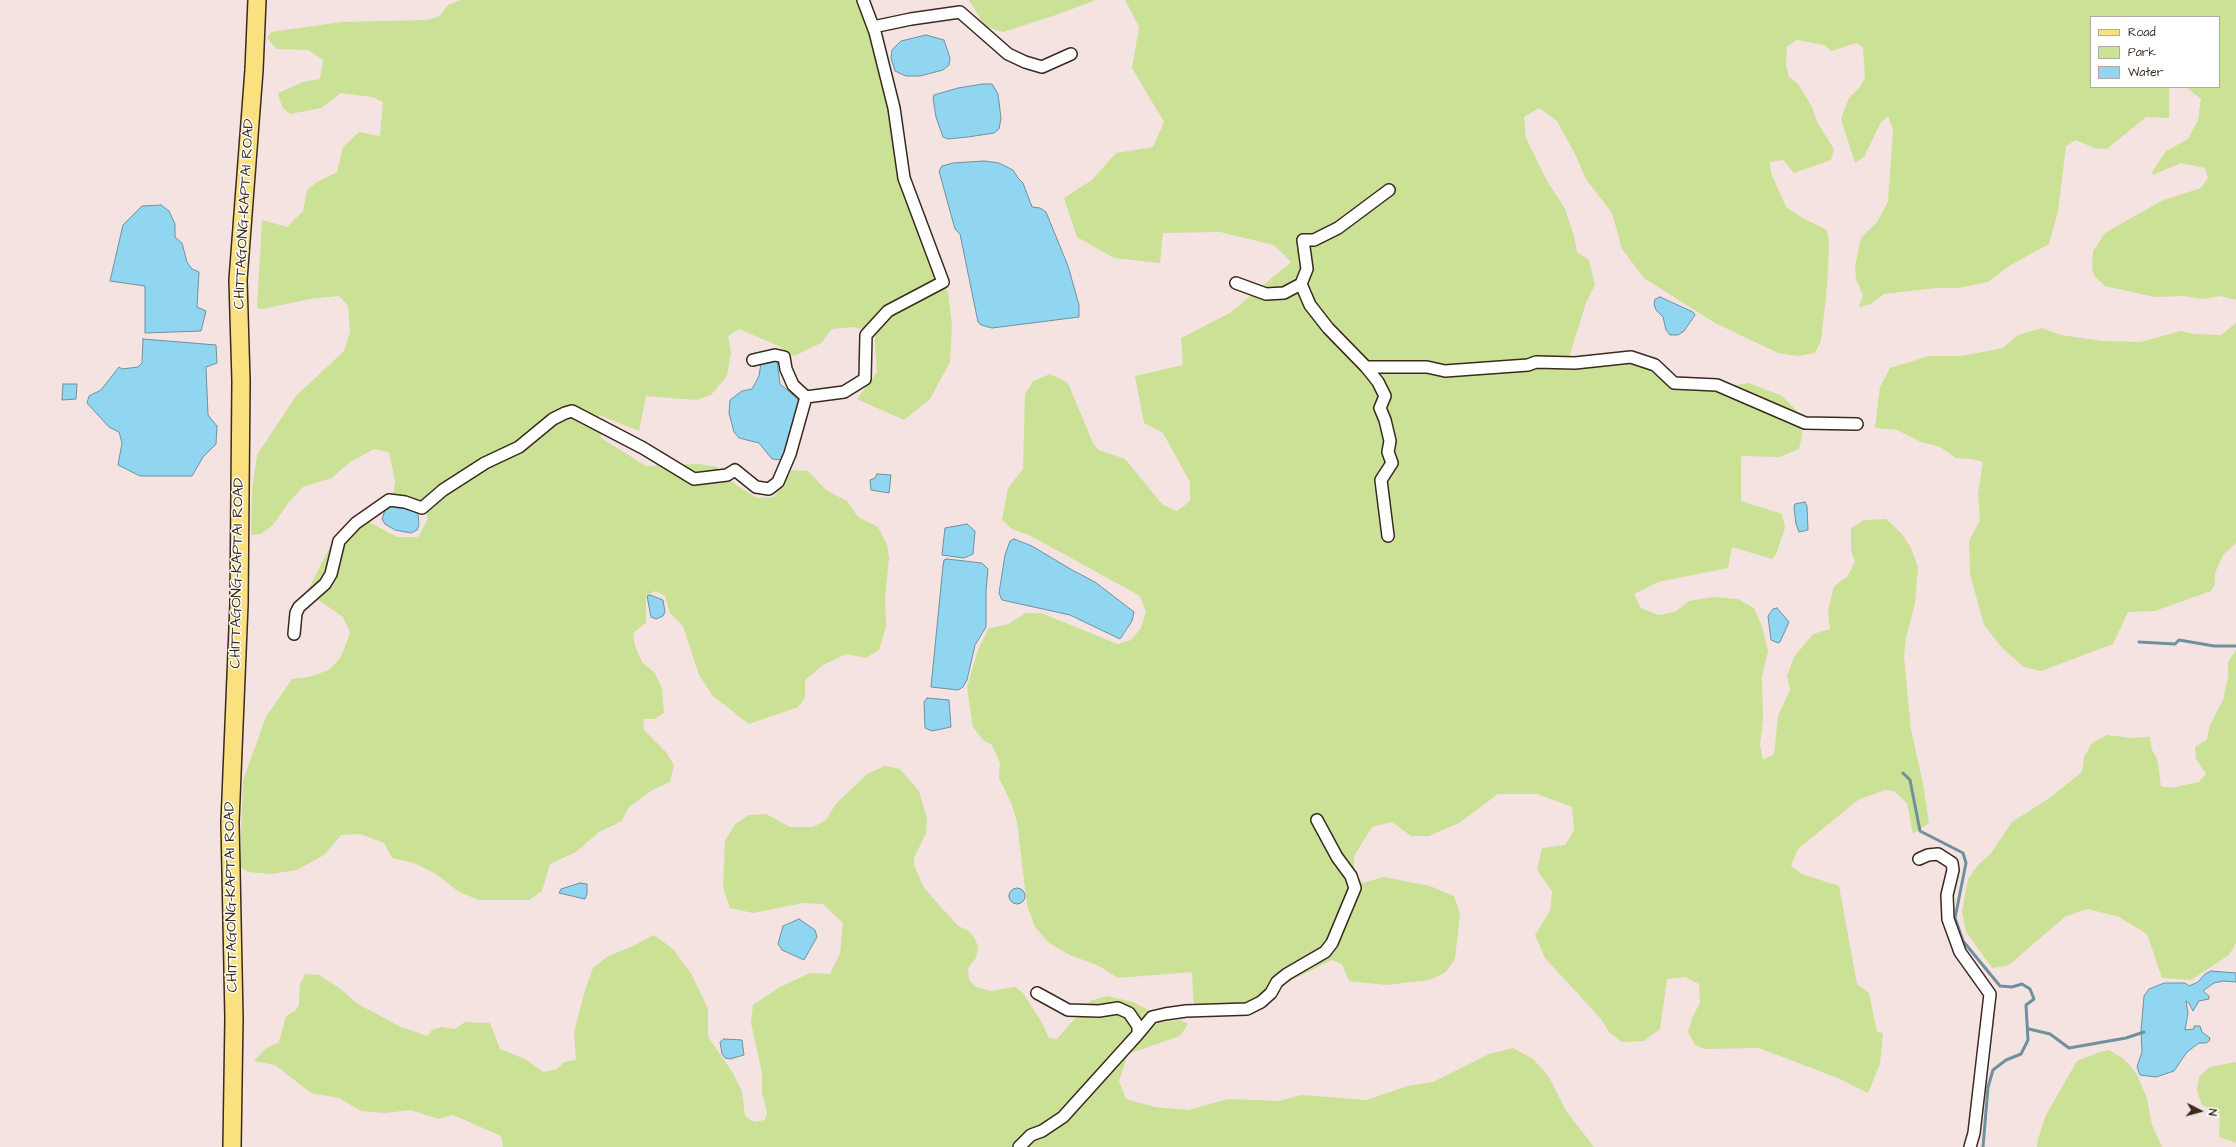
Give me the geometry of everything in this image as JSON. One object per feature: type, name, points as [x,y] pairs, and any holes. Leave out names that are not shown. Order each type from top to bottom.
[{"type":"main road","name":"CHITTAGONG-KAPTAI ROAD","points":[[232,1147],[234,1018],[230,830],[239,610],[241,381],[238,280],[253,78],[256,0]]},
{"type":"street","points":[[806,398],[844,392],[865,379],[866,335],[888,311],[943,282],[904,178],[894,108],[873,27],[863,0]]},
{"type":"street","points":[[873,27],[911,19],[960,12],[1008,54],[1025,62],[1042,67],[1071,54]]},
{"type":"street","points":[[1236,283],[1266,294],[1284,293],[1301,284],[1307,270],[1303,240],[1314,240],[1338,228],[1389,190]]},
{"type":"street","points":[[1301,284],[1310,305],[1328,328],[1366,367],[1378,382],[1385,396],[1380,408],[1385,420],[1390,441],[1388,452],[1392,463],[1381,480],[1388,536]]},
{"type":"street","points":[[753,360],[775,355],[784,357],[793,384],[806,398]]},
{"type":"street","points":[[1366,367],[1427,367],[1445,371],[1528,365],[1536,362],[1575,363],[1631,357],[1655,366],[1674,384],[1717,385],[1805,423],[1857,424]]},
{"type":"street","points":[[294,634],[296,613],[299,607],[326,584],[331,574],[339,541],[356,523],[389,500],[405,502],[422,508],[443,490],[485,463],[519,447],[553,418],[572,412],[644,448],[694,479],[728,475],[736,470],[756,487],[769,489],[778,482],[790,454],[806,398]]},
{"type":"street","points":[[1019,1147],[1031,1135],[1042,1131],[1063,1117],[1152,1017],[1186,1011],[1247,1009],[1261,1002],[1271,993],[1278,982],[1287,974],[1325,952],[1332,943],[1355,888],[1351,876],[1336,857],[1317,820]]},
{"type":"street","points":[[1919,859],[1928,855],[1938,854],[1952,863],[1953,870],[1947,895],[1950,926],[1960,952],[1990,994],[1974,1133],[1970,1147]]},
{"type":"street","points":[[1037,993],[1068,1010],[1099,1011],[1118,1008],[1129,1013],[1138,1026],[1138,1034]]},
{"type":"green space","points":[[461,0],[858,0],[873,35],[894,137],[901,182],[911,216],[935,274],[948,292],[952,325],[950,362],[930,399],[904,420],[857,399],[877,372],[874,332],[853,327],[832,329],[821,343],[794,356],[779,346],[739,329],[728,336],[731,353],[727,376],[711,395],[696,400],[646,396],[639,431],[599,415],[601,438],[646,466],[700,464],[717,467],[735,484],[757,498],[774,497],[792,470],[808,471],[826,490],[847,501],[858,517],[878,527],[887,545],[889,558],[885,599],[886,627],[879,650],[866,658],[846,654],[823,665],[805,680],[805,698],[798,707],[749,724],[713,696],[699,675],[683,626],[670,613],[665,596],[656,591],[646,595],[646,623],[633,633],[635,646],[642,662],[655,673],[662,689],[664,713],[654,719],[643,719],[644,730],[666,752],[674,765],[670,782],[652,790],[628,808],[622,821],[599,832],[576,852],[550,864],[542,891],[529,900],[479,900],[459,892],[436,874],[414,863],[392,858],[384,843],[360,834],[341,835],[324,855],[297,870],[271,874],[248,872],[240,867],[243,780],[266,717],[292,679],[309,677],[329,670],[341,657],[350,633],[343,617],[320,601],[306,594],[331,545],[356,515],[397,537],[418,537],[428,519],[426,512],[416,502],[393,495],[395,481],[389,452],[374,449],[350,462],[332,478],[303,487],[289,502],[273,525],[261,534],[251,535],[252,490],[257,455],[296,396],[344,351],[350,332],[348,306],[339,296],[310,299],[262,309],[257,308],[262,220],[287,227],[303,211],[307,190],[317,182],[337,172],[343,147],[359,132],[380,136],[383,102],[372,97],[341,93],[321,108],[290,114],[282,107],[278,93],[303,82],[320,79],[323,60],[308,50],[277,49],[267,38],[271,32],[342,22],[428,20],[440,16],[448,5]]},
{"type":"green space","points":[[969,0],[1096,0],[1003,32],[985,26]]},
{"type":"green space","points":[[1125,0],[2236,0],[2236,300],[2221,296],[2203,299],[2184,296],[2155,297],[2105,286],[2095,277],[2092,269],[2093,251],[2105,233],[2161,201],[2201,188],[2208,178],[2205,168],[2181,163],[2153,175],[2152,172],[2166,151],[2188,139],[2198,120],[2201,99],[2187,88],[2220,88],[2220,16],[2090,16],[2090,88],[2169,88],[2169,118],[2146,117],[2107,149],[2094,148],[2076,140],[2066,146],[2058,211],[2049,244],[2009,266],[1988,282],[1958,288],[1936,288],[1884,294],[1871,304],[1859,307],[1863,295],[1856,279],[1855,266],[1861,238],[1878,221],[1888,201],[1893,130],[1888,116],[1881,122],[1864,157],[1855,163],[1841,119],[1849,98],[1860,87],[1865,78],[1863,47],[1856,43],[1832,51],[1824,45],[1797,40],[1787,46],[1786,65],[1789,77],[1798,84],[1812,107],[1817,122],[1834,149],[1831,160],[1794,173],[1783,160],[1770,162],[1771,173],[1786,207],[1803,218],[1827,230],[1829,244],[1827,286],[1821,341],[1815,353],[1798,356],[1778,353],[1715,323],[1644,278],[1622,249],[1612,213],[1586,179],[1576,156],[1557,121],[1539,108],[1524,117],[1526,138],[1546,179],[1565,209],[1574,236],[1577,252],[1589,260],[1595,285],[1586,303],[1570,354],[1569,370],[1625,361],[1655,370],[1674,387],[1710,389],[1749,383],[1782,396],[1799,413],[1802,435],[1799,449],[1780,457],[1741,456],[1741,501],[1782,514],[1785,528],[1776,554],[1772,559],[1732,547],[1728,568],[1658,582],[1634,594],[1641,608],[1658,615],[1675,612],[1689,601],[1713,597],[1738,599],[1754,608],[1762,626],[1768,651],[1762,677],[1763,719],[1760,745],[1763,760],[1774,754],[1778,716],[1790,690],[1787,676],[1794,657],[1813,634],[1830,629],[1828,610],[1834,586],[1847,577],[1855,562],[1851,551],[1851,528],[1864,520],[1886,519],[1901,533],[1910,546],[1918,567],[1915,603],[1906,638],[1904,657],[1911,730],[1923,783],[1929,823],[1913,834],[1907,803],[1894,791],[1885,790],[1858,800],[1798,849],[1791,866],[1802,874],[1839,886],[1857,984],[1869,993],[1877,1032],[1883,1033],[1880,1064],[1868,1093],[1840,1079],[1759,1048],[1704,1049],[1694,1044],[1688,1031],[1693,1016],[1700,1003],[1699,984],[1685,977],[1667,979],[1660,1029],[1644,1041],[1622,1042],[1609,1032],[1601,1019],[1545,958],[1535,935],[1550,911],[1552,891],[1537,870],[1542,848],[1565,845],[1574,830],[1572,807],[1537,794],[1498,794],[1459,823],[1429,836],[1411,836],[1392,822],[1372,827],[1354,856],[1354,873],[1363,883],[1384,877],[1430,886],[1454,896],[1460,913],[1455,959],[1446,972],[1430,980],[1386,985],[1349,981],[1342,964],[1332,960],[1282,985],[1245,1007],[1194,1007],[1192,972],[1118,978],[1099,966],[1070,955],[1049,943],[1035,927],[1027,905],[1017,822],[1012,805],[999,778],[1000,763],[992,745],[983,740],[973,727],[967,687],[978,650],[988,629],[1008,624],[1026,613],[1041,613],[1118,644],[1131,640],[1141,628],[1146,612],[1140,596],[1031,536],[1012,529],[1002,520],[1008,488],[1023,469],[1025,394],[1033,381],[1050,374],[1068,383],[1093,443],[1099,450],[1125,459],[1163,505],[1177,511],[1190,501],[1190,482],[1163,433],[1144,423],[1135,376],[1183,365],[1181,338],[1230,313],[1291,262],[1274,245],[1220,232],[1163,233],[1160,263],[1114,258],[1077,237],[1064,198],[1092,180],[1116,153],[1153,147],[1164,122],[1132,68],[1139,27]]},
{"type":"green space","points":[[2236,323],[2236,543],[2223,555],[2215,573],[2215,584],[2211,591],[2155,611],[2128,612],[2113,644],[2041,671],[2024,667],[2003,649],[1984,625],[1970,574],[1969,541],[1980,520],[1978,494],[1983,462],[1972,459],[1956,458],[1940,447],[1921,442],[1897,430],[1875,428],[1880,387],[1890,368],[1929,356],[1961,356],[2003,348],[2018,335],[2042,328],[2061,335],[2102,341],[2140,342],[2181,331],[2193,334],[2221,335]]},
{"type":"green space","points":[[2236,650],[2236,943],[2229,955],[2191,980],[2162,978],[2147,934],[2119,917],[2088,909],[2066,916],[2009,965],[1992,968],[1966,932],[1962,911],[1968,879],[1978,865],[1991,853],[2012,822],[2048,799],[2082,772],[2084,757],[2092,743],[2107,735],[2131,738],[2150,737],[2152,750],[2157,758],[2161,786],[2171,788],[2199,782],[2206,774],[2196,759],[2195,747],[2207,739],[2210,725],[2223,700],[2228,677],[2228,662]]},
{"type":"green space","points":[[885,766],[900,769],[919,791],[927,819],[926,833],[914,858],[914,865],[924,888],[958,926],[969,931],[975,939],[978,946],[976,958],[968,968],[969,980],[976,987],[990,991],[1015,987],[1023,993],[1041,1021],[1049,1038],[1057,1039],[1090,1001],[1107,996],[1133,1002],[1150,1011],[1161,1022],[1181,1020],[1188,1024],[1180,1036],[1128,1054],[1119,1081],[1126,1099],[1155,1107],[1188,1110],[1228,1099],[1279,1101],[1301,1095],[1367,1100],[1407,1086],[1433,1082],[1489,1054],[1513,1048],[1533,1059],[1549,1077],[1566,1111],[1594,1147],[503,1147],[501,1136],[453,1115],[438,1119],[411,1110],[385,1113],[361,1111],[339,1098],[311,1093],[275,1065],[254,1061],[265,1049],[279,1042],[286,1016],[295,1011],[299,1005],[300,984],[305,974],[319,975],[338,987],[358,1004],[399,1026],[427,1036],[432,1030],[441,1027],[455,1029],[465,1022],[490,1023],[500,1049],[525,1059],[543,1072],[557,1069],[564,1062],[576,1060],[574,1032],[585,990],[593,968],[608,956],[629,948],[654,935],[673,949],[692,975],[708,1009],[708,1037],[733,1073],[742,1092],[745,1116],[754,1122],[765,1120],[767,1113],[762,1092],[762,1073],[751,1023],[753,1005],[780,987],[810,973],[830,974],[840,954],[843,923],[823,904],[803,903],[753,913],[730,908],[723,887],[725,841],[735,824],[749,815],[766,814],[790,827],[813,827],[826,820],[835,805],[867,774]]},
{"type":"green space","points":[[2109,1050],[2124,1059],[2136,1073],[2147,1098],[2152,1125],[2162,1147],[2037,1147],[2038,1139],[2046,1115],[2077,1061]]},
{"type":"green space","points":[[2236,1062],[2236,1143],[2219,1137],[2220,1114],[2202,1105],[2197,1091],[2199,1077],[2210,1067]]},
{"type":"water","points":[[926,35],[944,40],[950,58],[949,65],[943,70],[920,76],[906,76],[895,71],[891,58],[892,50],[901,41]]},
{"type":"water","points":[[992,84],[998,94],[1001,118],[999,129],[994,133],[968,137],[948,139],[943,137],[936,117],[933,98],[934,95],[958,88]]},
{"type":"water","points":[[984,161],[999,163],[1013,170],[1023,183],[1032,207],[1040,208],[1046,212],[1068,266],[1079,305],[1079,317],[992,328],[981,325],[978,322],[960,234],[955,229],[939,171],[942,166],[953,163]]},
{"type":"water","points":[[161,205],[169,211],[175,224],[175,237],[182,243],[187,262],[192,269],[199,272],[197,307],[206,311],[201,331],[145,333],[145,286],[110,281],[123,225],[142,206]]},
{"type":"water","points":[[1660,297],[1693,312],[1695,315],[1684,331],[1678,335],[1670,335],[1666,330],[1663,317],[1656,310],[1654,304],[1655,299]]},
{"type":"water","points":[[143,339],[216,345],[217,363],[206,367],[208,415],[217,426],[216,444],[203,457],[192,476],[140,476],[118,465],[122,443],[119,432],[109,427],[87,403],[89,396],[101,390],[119,367],[122,369],[138,367],[142,363]]},
{"type":"water","points":[[777,361],[780,384],[798,399],[799,402],[785,455],[781,460],[772,459],[759,443],[739,438],[734,432],[729,413],[730,400],[742,391],[752,389],[759,376],[761,363]]},
{"type":"water","points":[[63,384],[77,384],[76,399],[62,400]]},
{"type":"water","points":[[877,474],[891,475],[889,493],[871,490],[870,480],[875,478]]},
{"type":"water","points":[[1805,502],[1807,506],[1808,530],[1799,532],[1796,524],[1794,507],[1795,504]]},
{"type":"water","points":[[392,503],[418,513],[419,525],[417,530],[411,533],[395,530],[385,524],[382,519],[387,504]]},
{"type":"water","points":[[967,524],[975,531],[973,554],[964,558],[942,555],[945,528]]},
{"type":"water","points":[[1014,539],[1032,546],[1095,582],[1134,612],[1132,621],[1120,639],[1070,615],[1002,600],[999,593],[1005,555],[1010,541]]},
{"type":"water","points":[[947,559],[982,563],[988,569],[986,591],[986,627],[975,645],[967,680],[963,687],[958,690],[931,687],[943,566],[944,560]]},
{"type":"water","points":[[650,595],[663,600],[665,612],[663,616],[656,619],[651,617],[647,596]]},
{"type":"water","points":[[1777,608],[1789,622],[1780,642],[1778,643],[1771,640],[1768,616],[1773,609]]},
{"type":"water","points":[[927,698],[949,700],[951,727],[932,731],[925,728],[924,702]]},
{"type":"water","points":[[580,883],[587,884],[587,894],[585,899],[559,893],[561,889]]},
{"type":"water","points":[[1017,888],[1024,893],[1025,896],[1020,903],[1017,904],[1010,899],[1009,896],[1014,889]]},
{"type":"water","points":[[799,919],[815,930],[817,937],[804,960],[782,950],[778,944],[783,926]]},
{"type":"water","points":[[2211,971],[2236,973],[2236,982],[2223,981],[2214,983],[2203,991],[2209,996],[2209,999],[2199,1001],[2193,1011],[2189,1003],[2186,1001],[2188,1013],[2185,1030],[2194,1029],[2194,1026],[2200,1026],[2202,1032],[2210,1038],[2209,1041],[2206,1043],[2199,1043],[2187,1052],[2174,1071],[2156,1077],[2140,1075],[2137,1067],[2142,1052],[2141,1031],[2144,996],[2149,989],[2164,983],[2185,983],[2189,986],[2198,982],[2205,974]]},
{"type":"water","points":[[724,1039],[742,1040],[744,1055],[730,1059],[725,1058],[722,1054],[720,1042]]},
{"type":"waterway","points":[[2139,642],[2175,644],[2179,640],[2214,646],[2236,646]]},
{"type":"waterway","points":[[1903,773],[1910,780],[1920,831],[1963,853],[1966,863],[1955,918],[1963,941],[2000,986],[2012,987],[2022,984],[2030,989],[2034,999],[2026,1005],[2028,1040],[2021,1054],[2006,1060],[1993,1070],[1988,1087],[1983,1147]]},
{"type":"waterway","points":[[2029,1029],[2050,1034],[2069,1048],[2126,1038],[2144,1032]]}]
